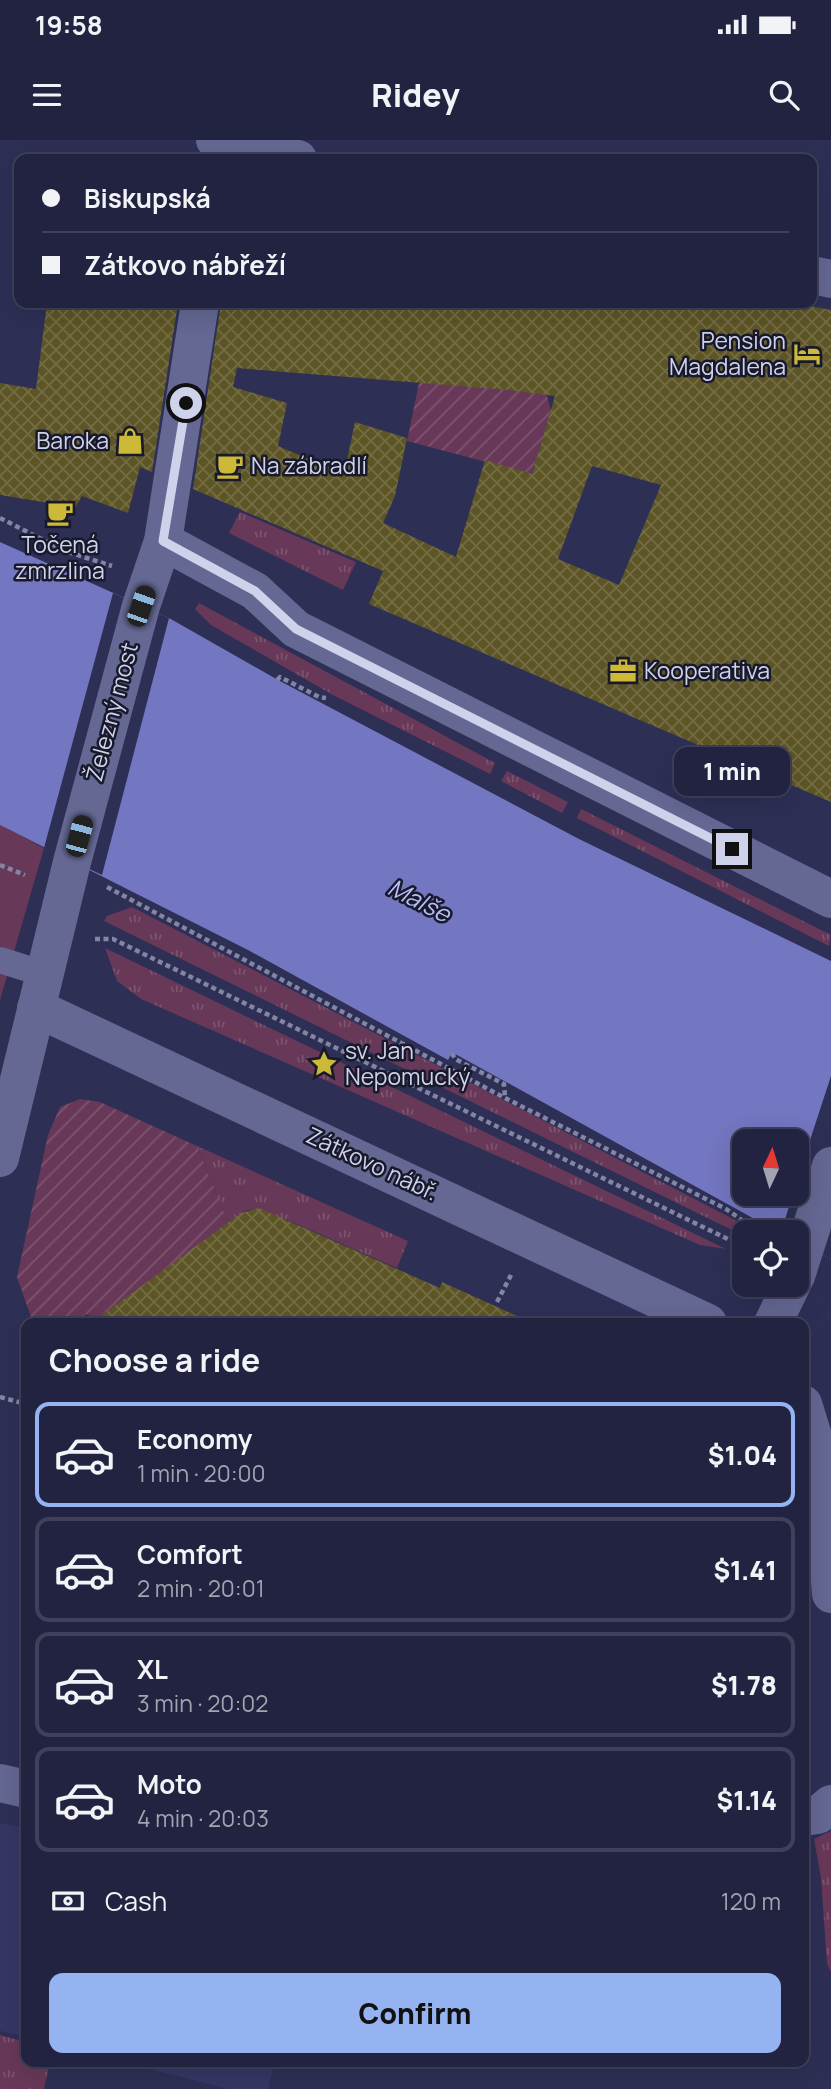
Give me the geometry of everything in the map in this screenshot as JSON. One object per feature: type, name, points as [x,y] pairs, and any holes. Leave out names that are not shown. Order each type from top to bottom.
[{"type":"street","points":[[226,146],[270,154]]},
{"type":"street","name":"Železný most","points":[[0,1158],[40,991],[84,872],[141,606],[163,541],[199,308]]},
{"type":"street","points":[[163,541],[255,591],[296,629],[831,899]]},
{"type":"street","name":"Zátkovo nábř.","points":[[40,991],[698,1318]]},
{"type":"street","points":[[809,1236],[831,1166]]},
{"type":"street","points":[[775,1318],[786,1297]]},
{"type":"street","points":[[809,1423],[821,1462],[831,1594]]},
{"type":"street","points":[[0,1783],[21,1788]]},
{"type":"street","points":[[809,1816],[818,1815],[831,1804]]},
{"type":"lane","points":[[0,960],[13,967],[40,991]]},
{"type":"path","points":[[0,518],[65,551],[120,569]]},
{"type":"path","points":[[278,680],[280,677],[326,698]]},
{"type":"path","points":[[0,864],[34,879]]},
{"type":"path","points":[[84,872],[505,1098],[726,1209],[742,1220]]},
{"type":"path","points":[[91,939],[113,939],[732,1243]]},
{"type":"path","points":[[452,1053],[455,1059],[504,1084],[505,1098]]},
{"type":"path","points":[[497,1302],[503,1290]]},
{"type":"path","points":[[0,1397],[21,1403]]},
{"type":"shaded area","points":[[0,1823],[21,1827],[21,2036],[0,2031]]},
{"type":"shaded area","points":[[141,2067],[274,2067],[268,2089],[228,2089]]},
{"type":"green space","points":[[433,315],[546,393],[551,410],[532,474],[407,441]]},
{"type":"green space","points":[[240,512],[356,562],[343,590],[229,533]]},
{"type":"green space","points":[[199,603],[495,763],[490,774],[333,695],[211,625],[195,609]]},
{"type":"green space","points":[[507,771],[568,802],[562,813],[501,781]]},
{"type":"green space","points":[[581,809],[831,935],[829,946],[577,818]]},
{"type":"green space","points":[[0,825],[44,848],[0,1000]]},
{"type":"green space","points":[[132,907],[735,1220],[732,1220],[732,1230],[104,921],[107,916]]},
{"type":"green space","points":[[105,948],[726,1249],[700,1245],[141,999],[117,981]]},
{"type":"green space","points":[[80,1099],[100,1102],[197,1146],[230,1227],[97,1318],[85,1314],[84,1318],[31,1318],[17,1277],[48,1135],[60,1107]]},
{"type":"green space","points":[[197,1146],[408,1241],[397,1268],[285,1219],[281,1222],[264,1210],[244,1211],[230,1227]]},
{"type":"green space","points":[[809,1686],[811,1712],[809,1722]]},
{"type":"green space","points":[[831,1831],[831,1972],[827,1963],[821,1878],[814,1839]]},
{"type":"green space","points":[[0,2035],[21,2041],[21,2067],[49,2067],[44,2089],[0,2089]]},
{"type":"water","name":"Malše","points":[[0,542],[169,618],[278,680],[579,839],[831,961],[831,1259],[809,1248],[809,1220],[756,1220],[457,1055],[452,1053],[448,1060],[248,950],[0,825]]},
{"type":"pier","points":[[113,593],[169,618],[102,875],[44,848]]},
{"type":"pier","points":[[831,1076],[831,1259],[809,1248],[809,1220],[785,1220],[789,1206],[809,1206],[809,1143]]},
{"type":"building","points":[[817,307],[831,310],[831,802],[369,604],[383,571],[193,489],[220,308]],"holes":[[[237,368],[555,396],[532,474],[485,460],[456,557],[383,523],[395,496],[407,438],[355,422],[344,474],[278,446],[287,403],[233,387]],[[592,466],[661,485],[619,585],[558,559]]]},
{"type":"building","points":[[46,308],[177,308],[152,472],[140,467],[128,513],[82,496],[72,513],[55,504],[0,495],[0,383],[36,389]]},
{"type":"building","points":[[259,1208],[440,1288],[442,1282],[522,1318],[98,1318],[241,1213]]},
{"type":"place","name":"Pension Magdalena","points":[[807,354]]},
{"type":"place","name":"Baroka","points":[[130,441]]},
{"type":"place","name":"Na zábradlí","points":[[230,466]]},
{"type":"place","name":"Točená zmrzlina","points":[[60,513]]},
{"type":"place","name":"Kooperativa","points":[[623,671]]},
{"type":"place","name":"sv. Jan Nepomucký","points":[[324,1064]]},
{"type":"route","points":[[186,403],[163,541],[255,591],[296,629],[732,849]]}]
